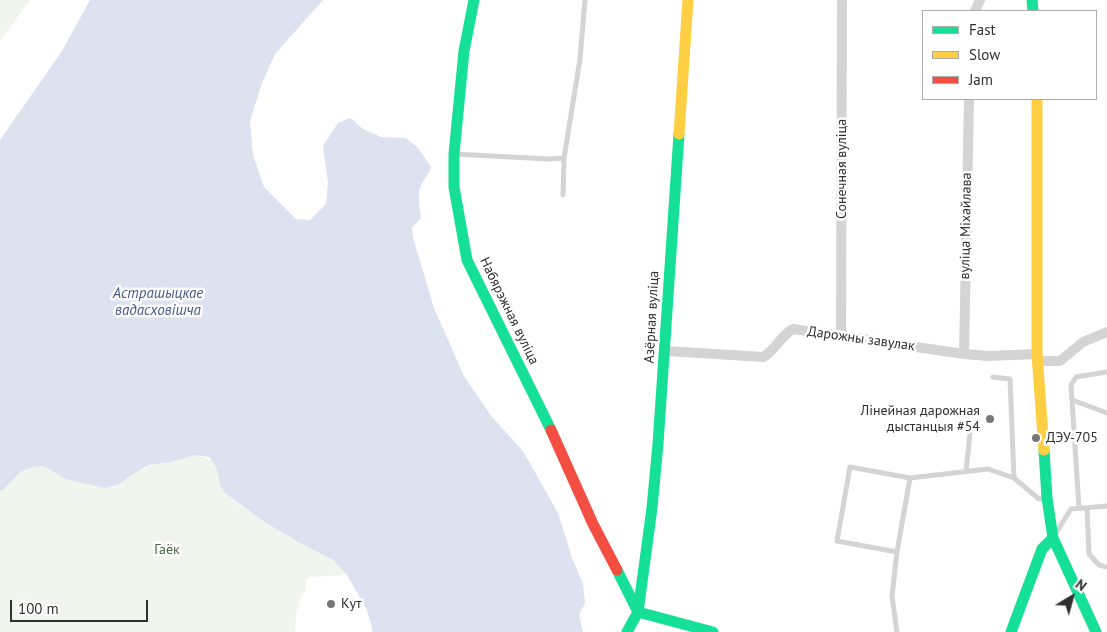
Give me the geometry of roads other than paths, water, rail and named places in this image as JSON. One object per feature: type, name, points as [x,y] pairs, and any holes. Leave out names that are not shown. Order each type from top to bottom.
[{"type":"street","name":"Набярэжная вуліца","points":[[474,0],[464,51],[454,154],[454,187],[467,260],[540,406],[593,524],[638,612]]},
{"type":"street","name":"Азёрная вуліца","points":[[627,632],[638,612],[652,508],[666,351],[672,218],[688,0]]},
{"type":"street","name":"Сонечная вуліца","points":[[841,337],[842,0]]},
{"type":"street","name":"вуліца Міхайлава","points":[[964,354],[969,100]]},
{"type":"street","points":[[1037,100],[1038,358],[1047,498],[1053,538],[1096,632]]},
{"type":"street","name":"Дарожны завулак","points":[[666,351],[763,357],[770,353],[785,333],[793,329],[964,354],[1060,360],[1083,342],[1107,332]]},
{"type":"street","points":[[1011,632],[1042,549],[1053,538]]},
{"type":"street","points":[[638,612],[713,632]]},
{"type":"street","points":[[668,621],[676,632]]},
{"type":"lane","points":[[563,195],[564,158],[580,59],[585,0]]},
{"type":"lane","points":[[454,154],[564,158]]},
{"type":"lane","points":[[1079,508],[1071,385],[1076,377],[1107,372]]},
{"type":"lane","points":[[993,377],[1010,380],[1014,478]]},
{"type":"lane","points":[[1072,400],[1107,413]]},
{"type":"lane","points":[[966,471],[970,424]]},
{"type":"lane","points":[[897,552],[838,541],[850,467],[910,478],[988,469],[1014,478],[1039,499],[1047,498]]},
{"type":"lane","points":[[897,632],[892,596],[897,552],[910,478]]},
{"type":"lane","points":[[1053,538],[1071,509],[1107,506]]},
{"type":"lane","points":[[1087,508],[1089,554],[1099,564],[1107,567]]},
{"type":"water","name":"Астрашыцкае вадасховішча","points":[[90,0],[323,0],[275,54],[262,83],[250,121],[253,155],[264,187],[296,219],[310,220],[326,204],[328,183],[323,146],[338,123],[350,118],[363,129],[381,137],[406,138],[418,148],[431,167],[421,185],[419,201],[421,218],[412,228],[413,238],[434,308],[464,376],[492,417],[523,451],[558,513],[572,558],[583,584],[585,603],[579,615],[583,632],[372,632],[367,610],[347,575],[333,560],[263,521],[225,493],[220,485],[216,467],[209,457],[196,455],[171,462],[149,465],[117,485],[105,488],[66,479],[43,466],[32,467],[20,472],[3,490],[0,490],[0,140],[62,51]]},
{"type":"place","name":"Лінейная дарожная дыстанцыя #54","points":[[990,419]]},
{"type":"place","name":"ДЭУ-705","points":[[1036,438]]},
{"type":"place","name":"Кут","points":[[331,604]]},
{"type":"park label","name":"Гаёк","points":[[167,550]]}]
